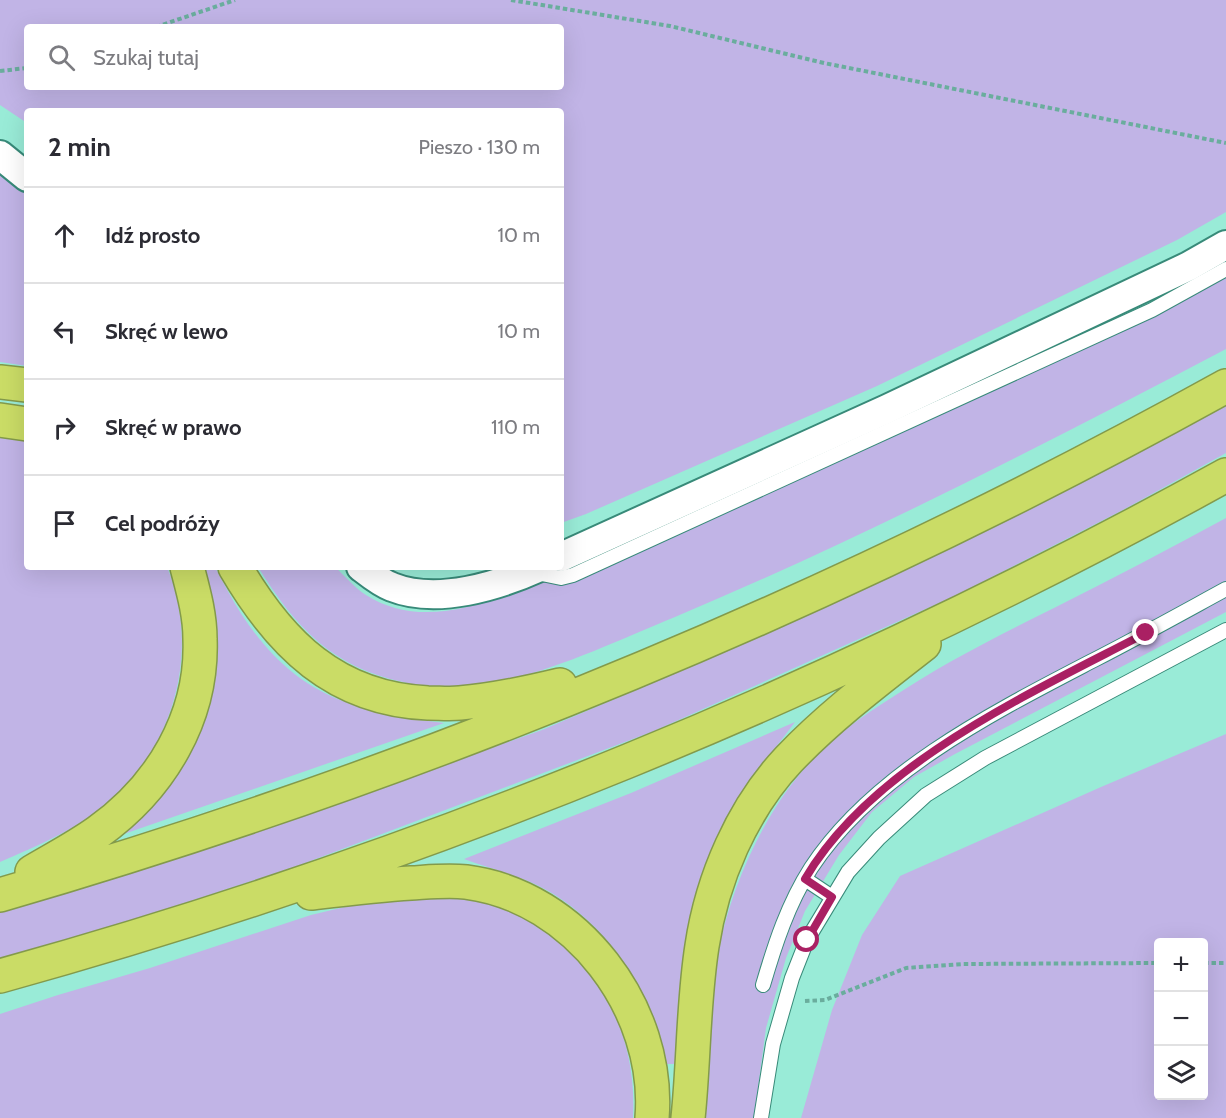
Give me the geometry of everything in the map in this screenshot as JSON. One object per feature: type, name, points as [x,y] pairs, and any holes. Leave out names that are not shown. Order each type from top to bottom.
[{"type":"highway","points":[[0,382],[24,384]]},
{"type":"highway","points":[[0,895],[165,845],[353,781],[517,720],[672,657],[942,534],[1226,386]]},
{"type":"highway","points":[[0,420],[24,424]]},
{"type":"highway","points":[[0,976],[230,905],[377,856],[589,776],[796,688],[971,606],[1226,475]]},
{"type":"highway","points":[[0,890],[99,832],[148,788],[166,764],[193,704],[199,668],[200,638],[195,597],[188,570]]},
{"type":"highway","points":[[237,570],[265,615],[290,644],[315,666],[345,684],[376,695],[408,702],[458,704],[511,697],[672,657]]},
{"type":"highway","points":[[688,1118],[694,1009],[705,929],[720,874],[739,833],[776,775],[806,743],[857,697],[971,606]]},
{"type":"highway","points":[[230,905],[347,888],[433,882],[476,884],[520,898],[553,916],[567,927],[593,952],[617,983],[633,1015],[645,1049],[653,1094],[652,1118]]},
{"type":"street","points":[[0,155],[24,175]]},
{"type":"street","points":[[564,557],[887,409],[1189,266],[1226,245]]},
{"type":"street","points":[[366,570],[391,587],[421,595],[484,587],[517,578],[533,570]]},
{"type":"lane","points":[[537,570],[551,577],[561,578],[573,575],[1131,320],[1226,269]]},
{"type":"lane","points":[[763,985],[778,936],[793,899],[841,829],[864,805],[961,732],[1226,589]]},
{"type":"lane","points":[[760,1118],[773,1044],[792,978],[807,940],[848,872],[871,847],[926,795],[1022,738],[1226,630]]},
{"type":"lane","points":[[805,879],[832,897]]},
{"type":"path","points":[[165,24],[235,0]]},
{"type":"path","points":[[511,0],[670,26],[824,63],[1226,143]]},
{"type":"path","points":[[0,71],[24,68]]},
{"type":"path","points":[[786,1001],[825,1000],[906,968],[963,964],[1154,963]]},
{"type":"path","points":[[1208,963],[1226,963]]},
{"type":"shaded area","points":[[0,0],[1226,0],[1226,212],[1177,240],[877,386],[564,522],[564,108],[24,108],[24,121],[0,105]]},
{"type":"shaded area","points":[[0,169],[24,189],[24,366],[0,362]]},
{"type":"shaded area","points":[[1226,267],[1226,349],[1022,455],[884,523],[745,587],[537,672],[509,680],[446,688],[415,685],[378,675],[336,655],[301,626],[260,570],[338,570],[366,595],[383,604],[400,609],[435,612],[471,606],[506,595],[701,507],[1058,354]]},
{"type":"shaded area","points":[[1226,402],[1226,453],[1123,510],[957,595],[654,731],[300,865],[88,935],[0,959],[0,910],[97,883],[542,730],[748,642],[955,545]]},
{"type":"shaded area","points":[[0,436],[24,440],[24,570],[168,570],[177,598],[182,630],[181,663],[175,694],[165,725],[150,754],[131,780],[108,803],[83,821],[0,862]]},
{"type":"shaded area","points":[[1226,518],[1226,612],[914,777],[872,812],[839,855],[805,911],[786,958],[766,1028],[754,1118],[705,1118],[712,993],[724,925],[741,875],[764,827],[793,782],[810,762],[837,736],[857,721],[928,675],[990,640]]},
{"type":"shaded area","points":[[201,570],[217,570],[238,609],[262,642],[283,664],[305,682],[329,695],[382,713],[444,723],[121,835],[163,794],[183,766],[198,734],[209,702]]},
{"type":"shaded area","points":[[795,722],[734,805],[711,853],[694,913],[682,976],[678,1003],[676,1064],[665,1064],[651,1014],[640,990],[628,968],[596,928],[545,889],[464,859],[631,793]]},
{"type":"shaded area","points":[[1226,734],[1226,1118],[801,1118],[832,1010],[862,935],[900,876]]},
{"type":"shaded area","points":[[434,895],[462,898],[506,910],[536,925],[563,945],[585,967],[604,993],[618,1021],[633,1084],[633,1118],[0,1118],[0,1014],[311,915],[374,900]]},
{"type":"route","points":[[807,940],[832,897],[805,879],[841,829],[864,805],[961,732],[1146,633]]}]
